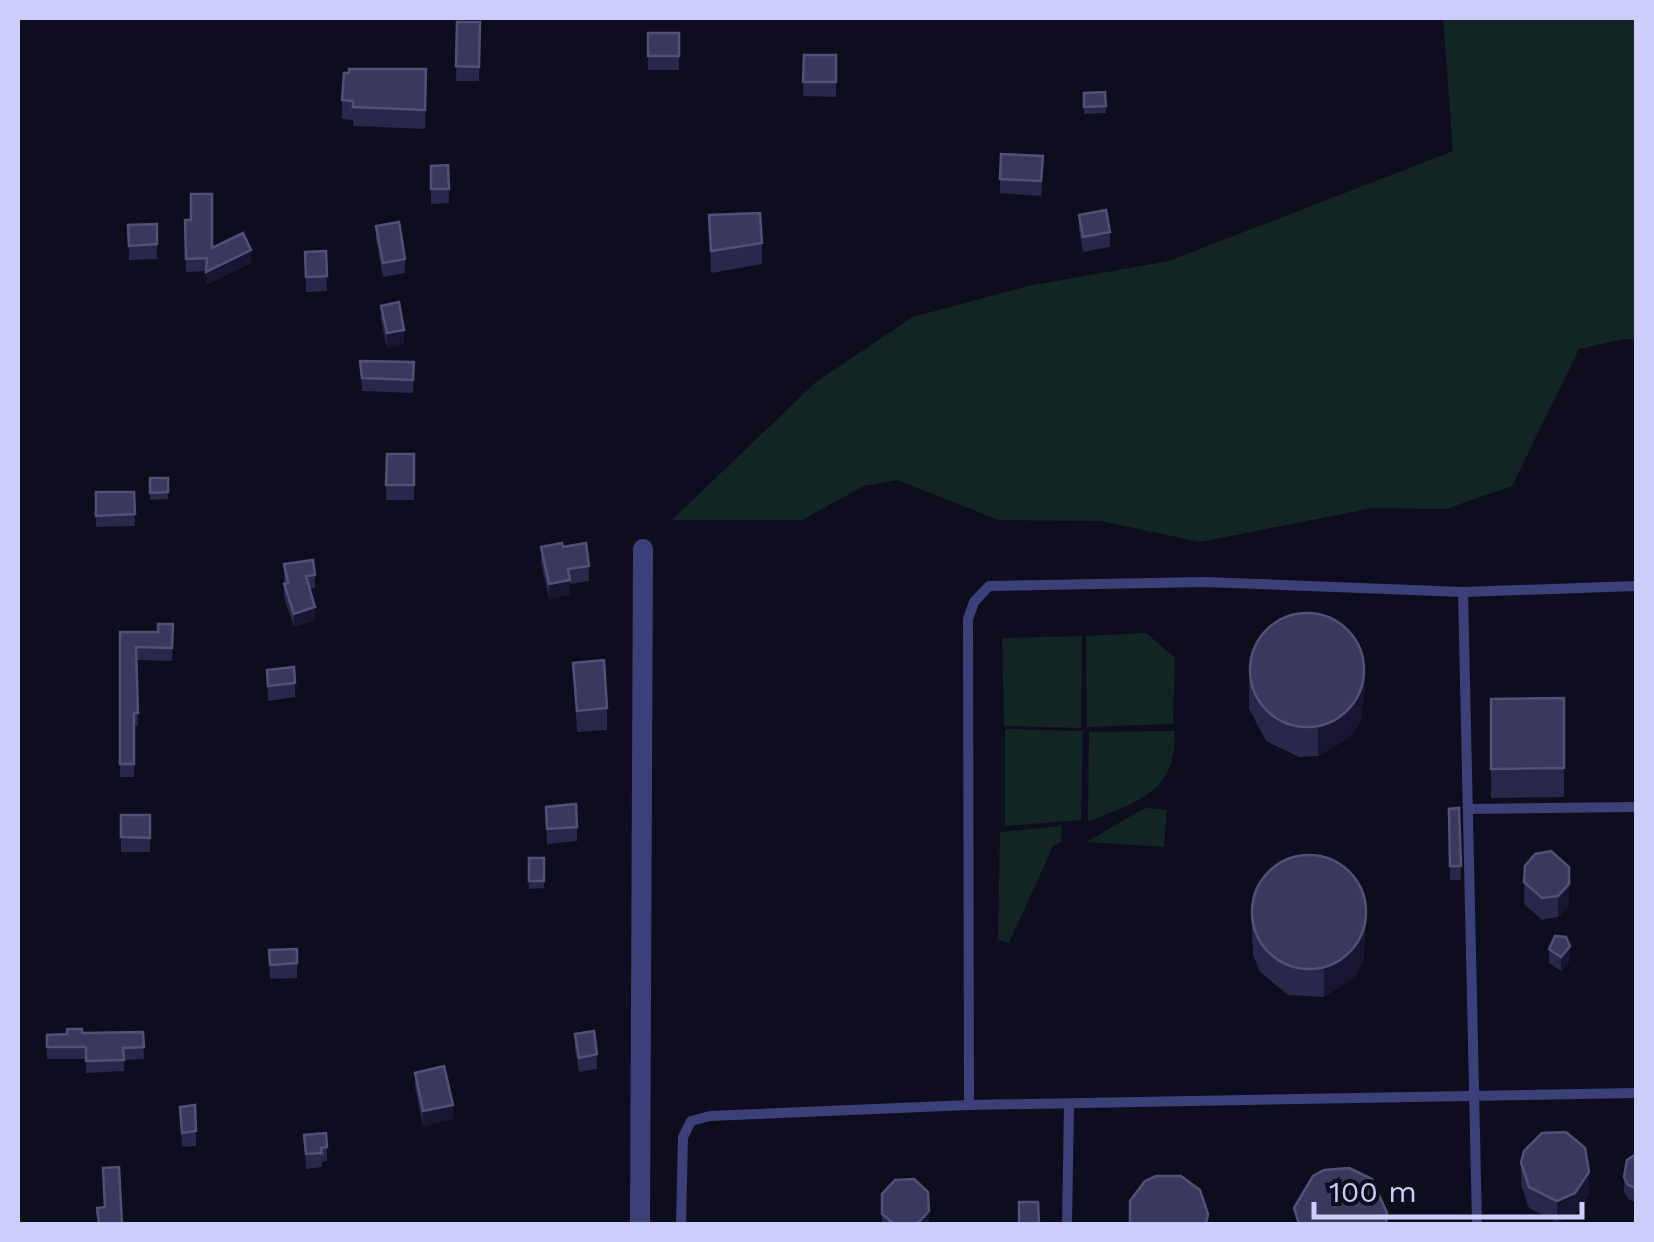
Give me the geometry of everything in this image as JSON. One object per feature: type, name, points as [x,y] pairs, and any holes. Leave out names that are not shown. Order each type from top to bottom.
[{"type":"street","points":[[640,1224],[643,550]]},
{"type":"lane","points":[[969,1105],[968,620],[974,602],[988,586],[1205,582],[1463,592],[1636,586]]},
{"type":"lane","points":[[1463,592],[1477,1224]]},
{"type":"lane","points":[[1470,809],[1636,808]]},
{"type":"lane","points":[[681,1224],[683,1138],[691,1121],[710,1116],[969,1105],[1636,1093]]},
{"type":"lane","points":[[1066,1224],[1069,1105]]},
{"type":"green space","points":[[1443,18],[1636,18],[1636,340],[1623,339],[1579,349],[1512,486],[1446,509],[1373,508],[1200,542],[1101,521],[999,520],[897,480],[864,486],[802,520],[672,520],[816,382],[913,317],[1028,286],[1169,261],[1453,151]]},
{"type":"green space","points":[[1146,633],[1175,658],[1173,724],[1087,727],[1086,636]]},
{"type":"green space","points":[[1082,636],[1081,728],[1004,726],[1002,638]]},
{"type":"green space","points":[[1005,729],[1083,731],[1081,820],[1005,826]]},
{"type":"green space","points":[[1174,731],[1174,752],[1161,781],[1137,801],[1088,822],[1089,732]]},
{"type":"green space","points":[[1145,808],[1167,810],[1164,847],[1086,842]]},
{"type":"green space","points":[[1061,826],[1062,841],[1053,846],[1009,943],[998,940],[1000,832]]},
{"type":"building","points":[[457,22],[480,22],[479,67],[456,66]]},
{"type":"building","points":[[648,33],[679,33],[679,56],[648,56]]},
{"type":"building","points":[[804,55],[836,55],[836,82],[803,82]]},
{"type":"building","points":[[349,69],[426,69],[425,110],[353,107],[353,101],[342,100],[344,73],[349,73]]},
{"type":"building","points":[[1105,92],[1106,106],[1084,107],[1084,93]]},
{"type":"building","points":[[1001,154],[1043,156],[1041,181],[1000,179]]},
{"type":"building","points":[[448,165],[449,189],[431,189],[431,166]]},
{"type":"building","points":[[191,194],[212,194],[212,248],[243,233],[251,250],[206,272],[207,258],[186,259],[185,220],[191,220]]},
{"type":"building","points":[[1106,210],[1110,232],[1083,237],[1079,215]]},
{"type":"building","points":[[760,213],[762,243],[711,251],[709,215]]},
{"type":"building","points":[[399,222],[405,259],[383,263],[376,226]]},
{"type":"building","points":[[157,224],[157,244],[129,246],[128,225]]},
{"type":"building","points":[[326,251],[327,276],[306,277],[305,252]]},
{"type":"building","points":[[399,302],[404,330],[387,333],[381,306]]},
{"type":"building","points":[[360,361],[414,362],[413,380],[362,378]]},
{"type":"building","points":[[387,454],[414,454],[414,485],[386,485]]},
{"type":"building","points":[[150,478],[168,478],[168,492],[150,493]]},
{"type":"building","points":[[96,492],[134,492],[135,514],[96,516]]},
{"type":"building","points":[[562,543],[563,547],[586,543],[589,566],[568,569],[570,580],[549,584],[541,547]]},
{"type":"building","points":[[313,560],[315,575],[306,576],[315,607],[294,614],[284,584],[288,583],[284,564]]},
{"type":"building","points":[[1307,613],[1339,622],[1355,638],[1364,670],[1355,702],[1339,718],[1307,727],[1275,718],[1259,702],[1250,670],[1259,638],[1275,622]]},
{"type":"building","points":[[158,624],[173,624],[172,648],[136,647],[138,713],[134,713],[134,764],[120,764],[120,632],[158,632]]},
{"type":"building","points":[[604,660],[607,708],[577,711],[573,663]]},
{"type":"building","points":[[294,667],[295,683],[268,686],[267,670]]},
{"type":"building","points":[[1564,698],[1564,768],[1491,769],[1491,699]]},
{"type":"building","points":[[576,804],[577,827],[547,829],[546,807]]},
{"type":"building","points":[[1459,808],[1461,866],[1450,866],[1449,809]]},
{"type":"building","points":[[121,815],[150,815],[150,838],[121,837]]},
{"type":"building","points":[[1551,851],[1569,867],[1569,884],[1558,896],[1542,898],[1524,882],[1525,866],[1535,854]]},
{"type":"building","points":[[1309,855],[1331,860],[1349,872],[1361,890],[1366,912],[1361,934],[1349,952],[1331,964],[1309,969],[1287,964],[1269,952],[1257,934],[1252,912],[1257,890],[1269,872],[1287,860]]},
{"type":"building","points":[[529,858],[544,858],[544,881],[529,881]]},
{"type":"building","points":[[1555,936],[1566,937],[1570,946],[1561,957],[1549,949]]},
{"type":"building","points":[[297,949],[297,963],[270,965],[269,950]]},
{"type":"building","points":[[67,1029],[82,1029],[82,1033],[143,1032],[144,1047],[123,1048],[124,1060],[86,1061],[86,1047],[47,1047],[47,1035],[67,1034]]},
{"type":"building","points":[[594,1031],[597,1054],[579,1058],[575,1034]]},
{"type":"building","points":[[444,1066],[453,1105],[423,1111],[415,1073]]},
{"type":"building","points":[[195,1105],[196,1131],[182,1133],[180,1107]]},
{"type":"building","points":[[1566,1132],[1585,1148],[1589,1172],[1575,1193],[1557,1201],[1529,1187],[1521,1163],[1524,1151],[1542,1133]]},
{"type":"building","points":[[326,1133],[327,1147],[321,1148],[322,1153],[306,1154],[304,1135]]},
{"type":"building","points":[[1636,1154],[1636,1188],[1628,1185],[1624,1177],[1627,1160]]},
{"type":"building","points":[[119,1167],[122,1224],[99,1224],[97,1208],[105,1207],[103,1168]]},
{"type":"building","points":[[1349,1168],[1372,1179],[1387,1213],[1386,1224],[1299,1224],[1294,1208],[1313,1176],[1324,1170]]},
{"type":"building","points":[[1156,1176],[1181,1176],[1200,1190],[1208,1214],[1206,1224],[1130,1224],[1130,1201],[1145,1181]]},
{"type":"building","points":[[914,1179],[928,1192],[929,1211],[917,1224],[894,1224],[882,1214],[882,1194],[895,1180]]},
{"type":"building","points":[[1019,1202],[1038,1202],[1039,1224],[1019,1224]]}]
